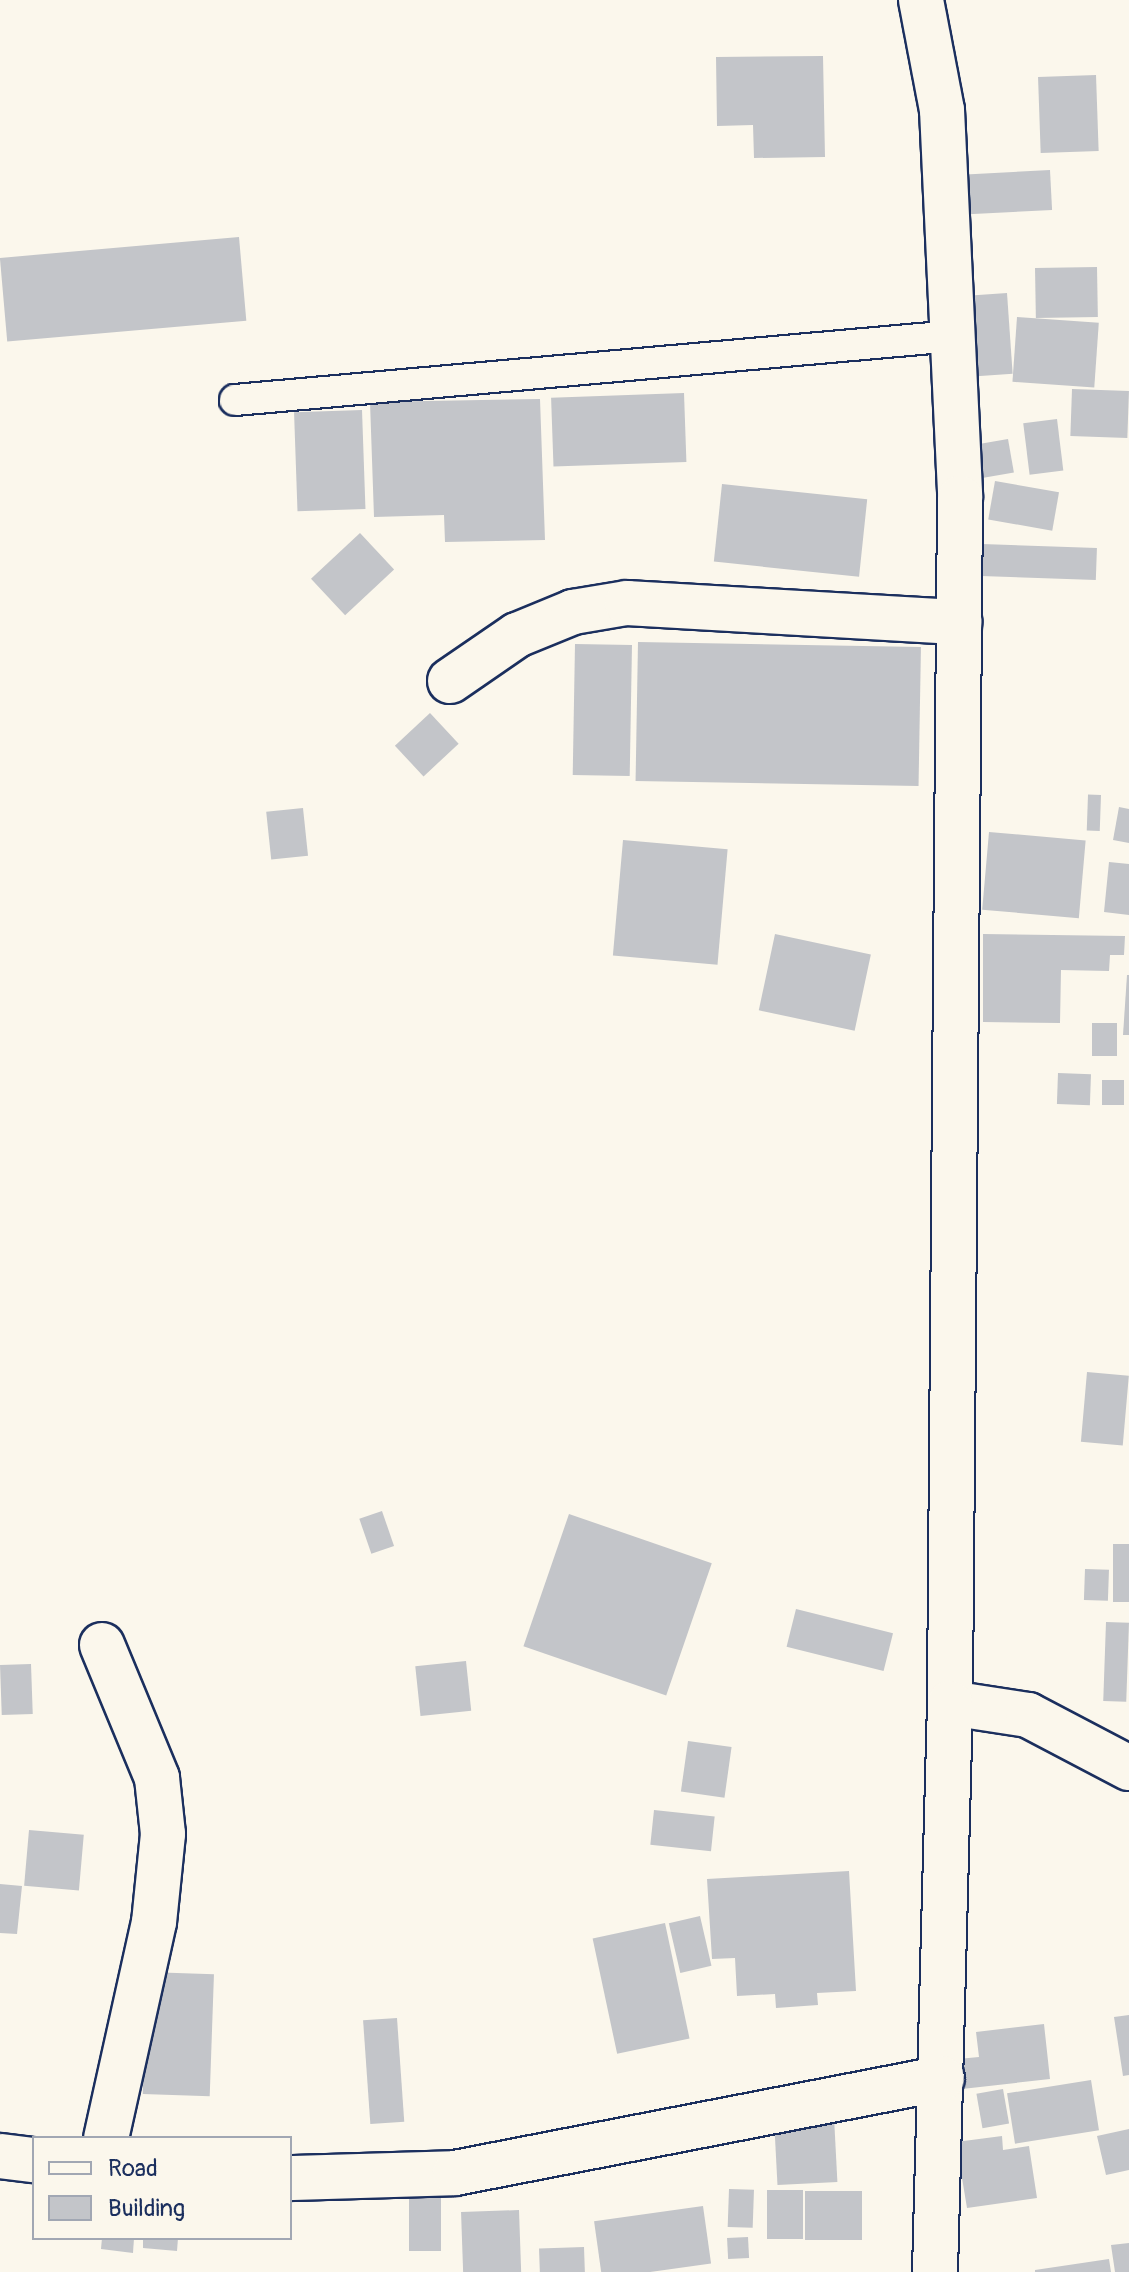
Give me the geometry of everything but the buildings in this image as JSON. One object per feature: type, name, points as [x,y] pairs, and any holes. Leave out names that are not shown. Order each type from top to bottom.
[{"type":"street","points":[[921,0],[942,110],[953,336],[959,622],[950,1703],[935,2272]]},
{"type":"street","points":[[450,681],[517,635],[573,612],[627,603],[959,622]]},
{"type":"street","points":[[102,1645],[157,1778],[163,1834],[154,1922],[106,2136]]},
{"type":"street","points":[[950,1703],[1028,1715],[1129,1768]]},
{"type":"street","points":[[292,2178],[455,2173],[942,2078]]},
{"type":"street","points":[[0,2156],[32,2160]]},
{"type":"lane","points":[[235,400],[953,336]]}]
